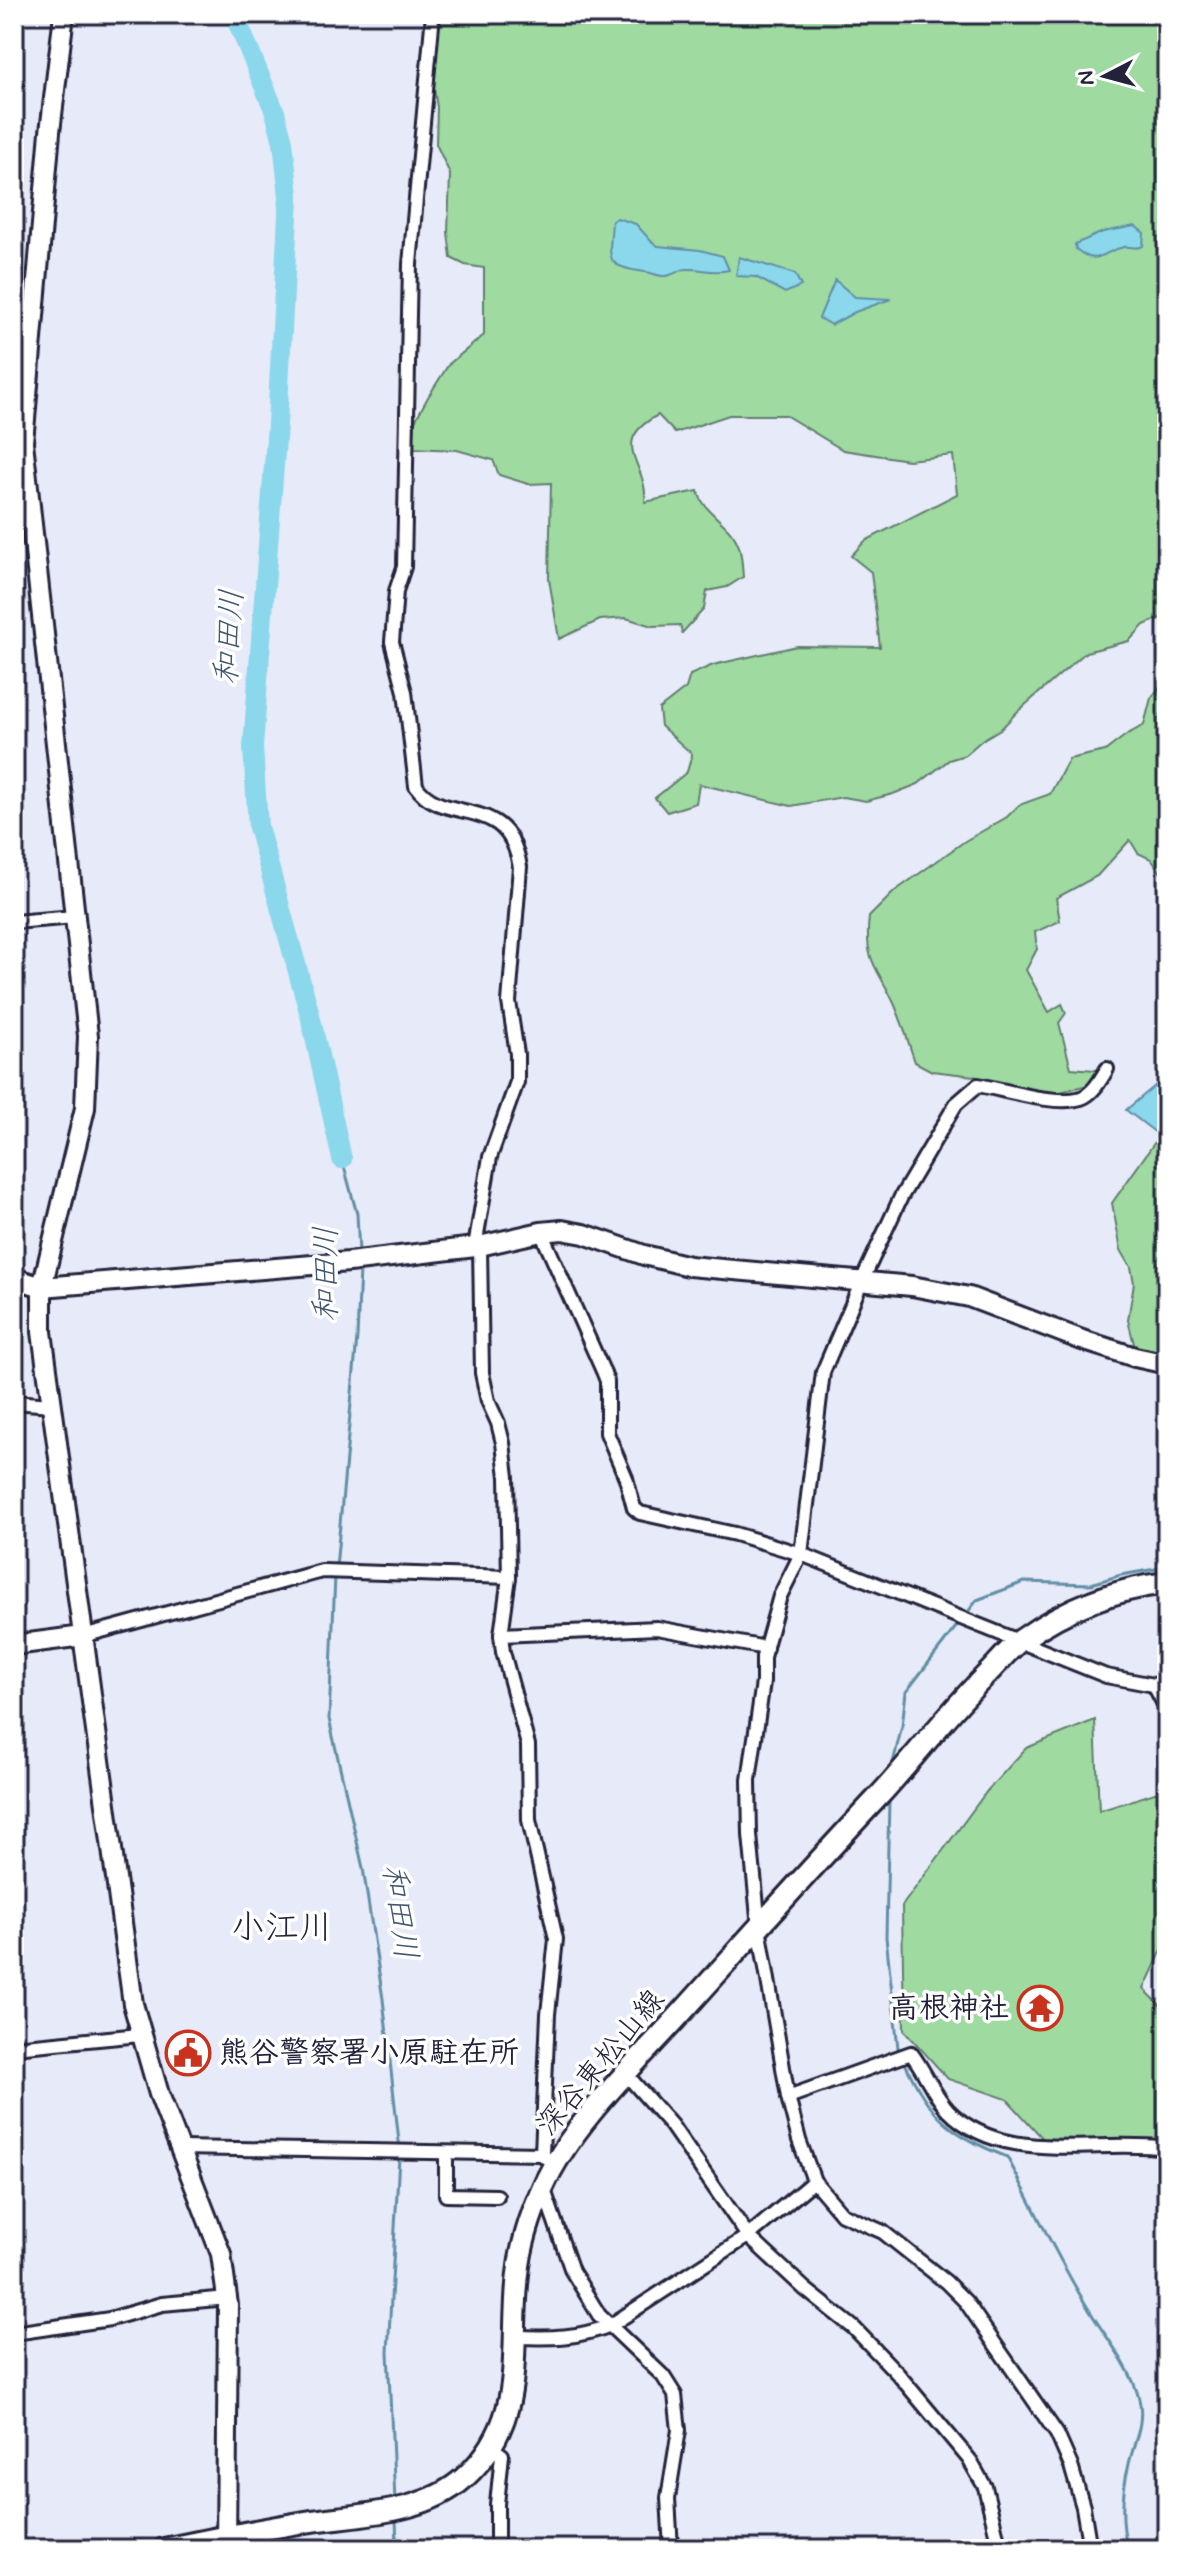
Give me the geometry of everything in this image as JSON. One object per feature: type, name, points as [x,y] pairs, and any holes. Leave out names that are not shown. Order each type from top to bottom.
[{"type":"main road","name":"深谷東松山線","points":[[164,2549],[226,2542],[390,2510],[436,2495],[461,2481],[492,2448],[502,2430],[511,2401],[518,2270],[548,2160],[1018,1642],[1071,1609],[1110,1593],[1167,1583]]},
{"type":"street","points":[[64,14],[19,427],[88,1036],[85,1108],[42,1287],[42,1332],[123,1939],[140,2035],[179,2148],[221,2254],[228,2298],[226,2542]]},
{"type":"street","points":[[179,2148],[446,2153],[548,2160],[548,2014],[556,1939],[529,1820],[528,1745],[501,1635],[509,1577],[508,1505],[503,1443],[482,1373],[478,1247],[490,1157],[517,1082],[517,1054],[509,1002],[520,867],[516,845],[503,828],[486,817],[424,797],[416,786],[405,692],[392,642],[396,591],[404,570],[405,555],[410,264],[433,14]]},
{"type":"street","points":[[14,922],[75,917]]},
{"type":"street","points":[[1090,2549],[1083,2507],[1071,2466],[1057,2434],[966,2302],[883,2232],[842,2214],[814,2181],[788,2097],[759,1927],[749,1803],[766,1648],[780,1596],[801,1554],[823,1372],[901,1197],[956,1104],[978,1085],[1060,1100],[1084,1097],[1099,1083],[1107,1069]]},
{"type":"street","points":[[14,1278],[42,1287],[349,1262],[478,1247],[562,1230],[689,1266],[912,1286],[969,1297],[1082,1340],[1167,1364]]},
{"type":"street","points":[[541,1232],[607,1381],[607,1433],[626,1478],[634,1508],[640,1513],[735,1534],[801,1554],[1106,1676],[1154,1685],[1165,1706],[1167,1727]]},
{"type":"street","points":[[14,1402],[51,1405]]},
{"type":"street","points":[[14,1645],[83,1636],[322,1571],[509,1577]]},
{"type":"street","points":[[501,1635],[657,1628],[766,1648]]},
{"type":"street","points":[[14,2047],[140,2035]]},
{"type":"street","points":[[788,2097],[911,2053],[946,2108],[965,2125],[1000,2139],[1039,2147],[1144,2145],[1167,2148]]},
{"type":"street","points":[[626,2074],[680,2137],[748,2236],[805,2289],[854,2328],[898,2374],[969,2459],[985,2487],[1000,2549]]},
{"type":"street","points":[[446,2153],[446,2195],[497,2196]]},
{"type":"street","points":[[514,2337],[562,2339],[587,2335],[611,2325],[748,2236],[814,2181]]},
{"type":"street","points":[[543,2187],[572,2271],[599,2315],[663,2376],[675,2395],[679,2430],[668,2498],[671,2549]]},
{"type":"street","points":[[14,2335],[110,2319],[162,2304],[228,2298]]},
{"type":"street","points":[[492,2448],[502,2455],[497,2549]]},
{"type":"green space","points":[[439,14],[1167,14],[1167,615],[1144,625],[1129,641],[1086,652],[1002,728],[965,755],[949,760],[918,784],[893,794],[866,801],[843,797],[791,806],[699,784],[696,803],[667,812],[655,798],[687,772],[692,754],[661,726],[659,709],[686,688],[690,675],[713,665],[797,646],[880,647],[871,572],[851,556],[865,541],[957,494],[953,455],[908,460],[843,450],[785,415],[729,415],[675,433],[658,415],[643,425],[632,445],[645,488],[645,502],[698,491],[706,506],[734,536],[741,556],[743,577],[727,587],[707,591],[704,609],[682,633],[680,625],[652,626],[626,618],[600,620],[559,639],[549,579],[551,483],[528,484],[499,475],[493,460],[457,450],[413,448],[415,421],[428,397],[449,364],[484,335],[484,268],[465,265],[451,258],[448,232],[450,174],[436,144],[437,107],[433,84]]},
{"type":"green space","points":[[1167,678],[1167,882],[1151,859],[1138,853],[1130,840],[1097,876],[1056,898],[1060,921],[1035,932],[1037,949],[1026,970],[1049,1012],[1062,1004],[1066,1013],[1059,1023],[1071,1068],[1095,1070],[1098,1074],[1092,1084],[1028,1100],[974,1076],[932,1071],[915,1062],[896,1008],[870,953],[869,917],[895,891],[965,841],[1007,817],[1019,805],[1050,794],[1069,759],[1105,751],[1144,725],[1151,698]]},
{"type":"green space","points":[[1167,1125],[1167,1362],[1135,1348],[1128,1320],[1134,1283],[1131,1267],[1121,1250],[1112,1203]]},
{"type":"green space","points":[[1095,1720],[1099,1811],[1167,1789],[1167,1939],[1144,1989],[1167,2012],[1167,2139],[1046,2142],[1007,2099],[948,2079],[904,2030],[902,1906],[987,1791],[1026,1748]]},
{"type":"water","points":[[617,218],[636,224],[658,246],[700,250],[723,256],[729,270],[686,269],[663,276],[621,267],[615,263],[610,252],[612,221]]},
{"type":"water","points":[[1135,226],[1144,233],[1143,246],[1124,247],[1095,258],[1076,249],[1075,244],[1103,232]]},
{"type":"water","points":[[739,257],[795,274],[801,286],[785,293],[756,277],[736,276]]},
{"type":"water","points":[[835,280],[855,297],[891,299],[831,325],[819,318]]},
{"type":"water","points":[[1167,1076],[1167,1125],[1160,1136],[1126,1110]]},
{"type":"waterway","name":"和田川","points":[[234,14],[275,112],[283,142],[289,196],[277,425],[253,747],[258,827],[310,1015],[342,1159]]},
{"type":"waterway","name":"和田川","points":[[342,1159],[357,1214],[359,1253]]},
{"type":"waterway","name":"和田川","points":[[336,1568],[357,1338],[360,1269]]},
{"type":"waterway","points":[[964,1617],[977,1600],[1024,1582],[1091,1584],[1167,1567]]},
{"type":"waterway","name":"和田川","points":[[335,1576],[329,1719],[363,1868],[383,1999],[400,2150]]},
{"type":"waterway","points":[[891,1771],[902,1726],[906,1692],[959,1623]]},
{"type":"waterway","points":[[889,1799],[886,1937],[901,2054]]},
{"type":"waterway","points":[[904,2061],[923,2097],[944,2122],[956,2132],[1007,2157],[1066,2271],[1130,2375],[1139,2399],[1141,2416],[1123,2496],[1128,2549]]},
{"type":"waterway","name":"和田川","points":[[395,2501],[388,2352],[399,2157]]},
{"type":"waterway","name":"和田川","points":[[396,2517],[397,2549]]},
{"type":"place","name":"高根神社","points":[[1040,2008]]},
{"type":"place","name":"熊谷警察署小原駐在所","points":[[188,2053]]},
{"type":"district","name":"小江川","points":[[282,1928]]}]
